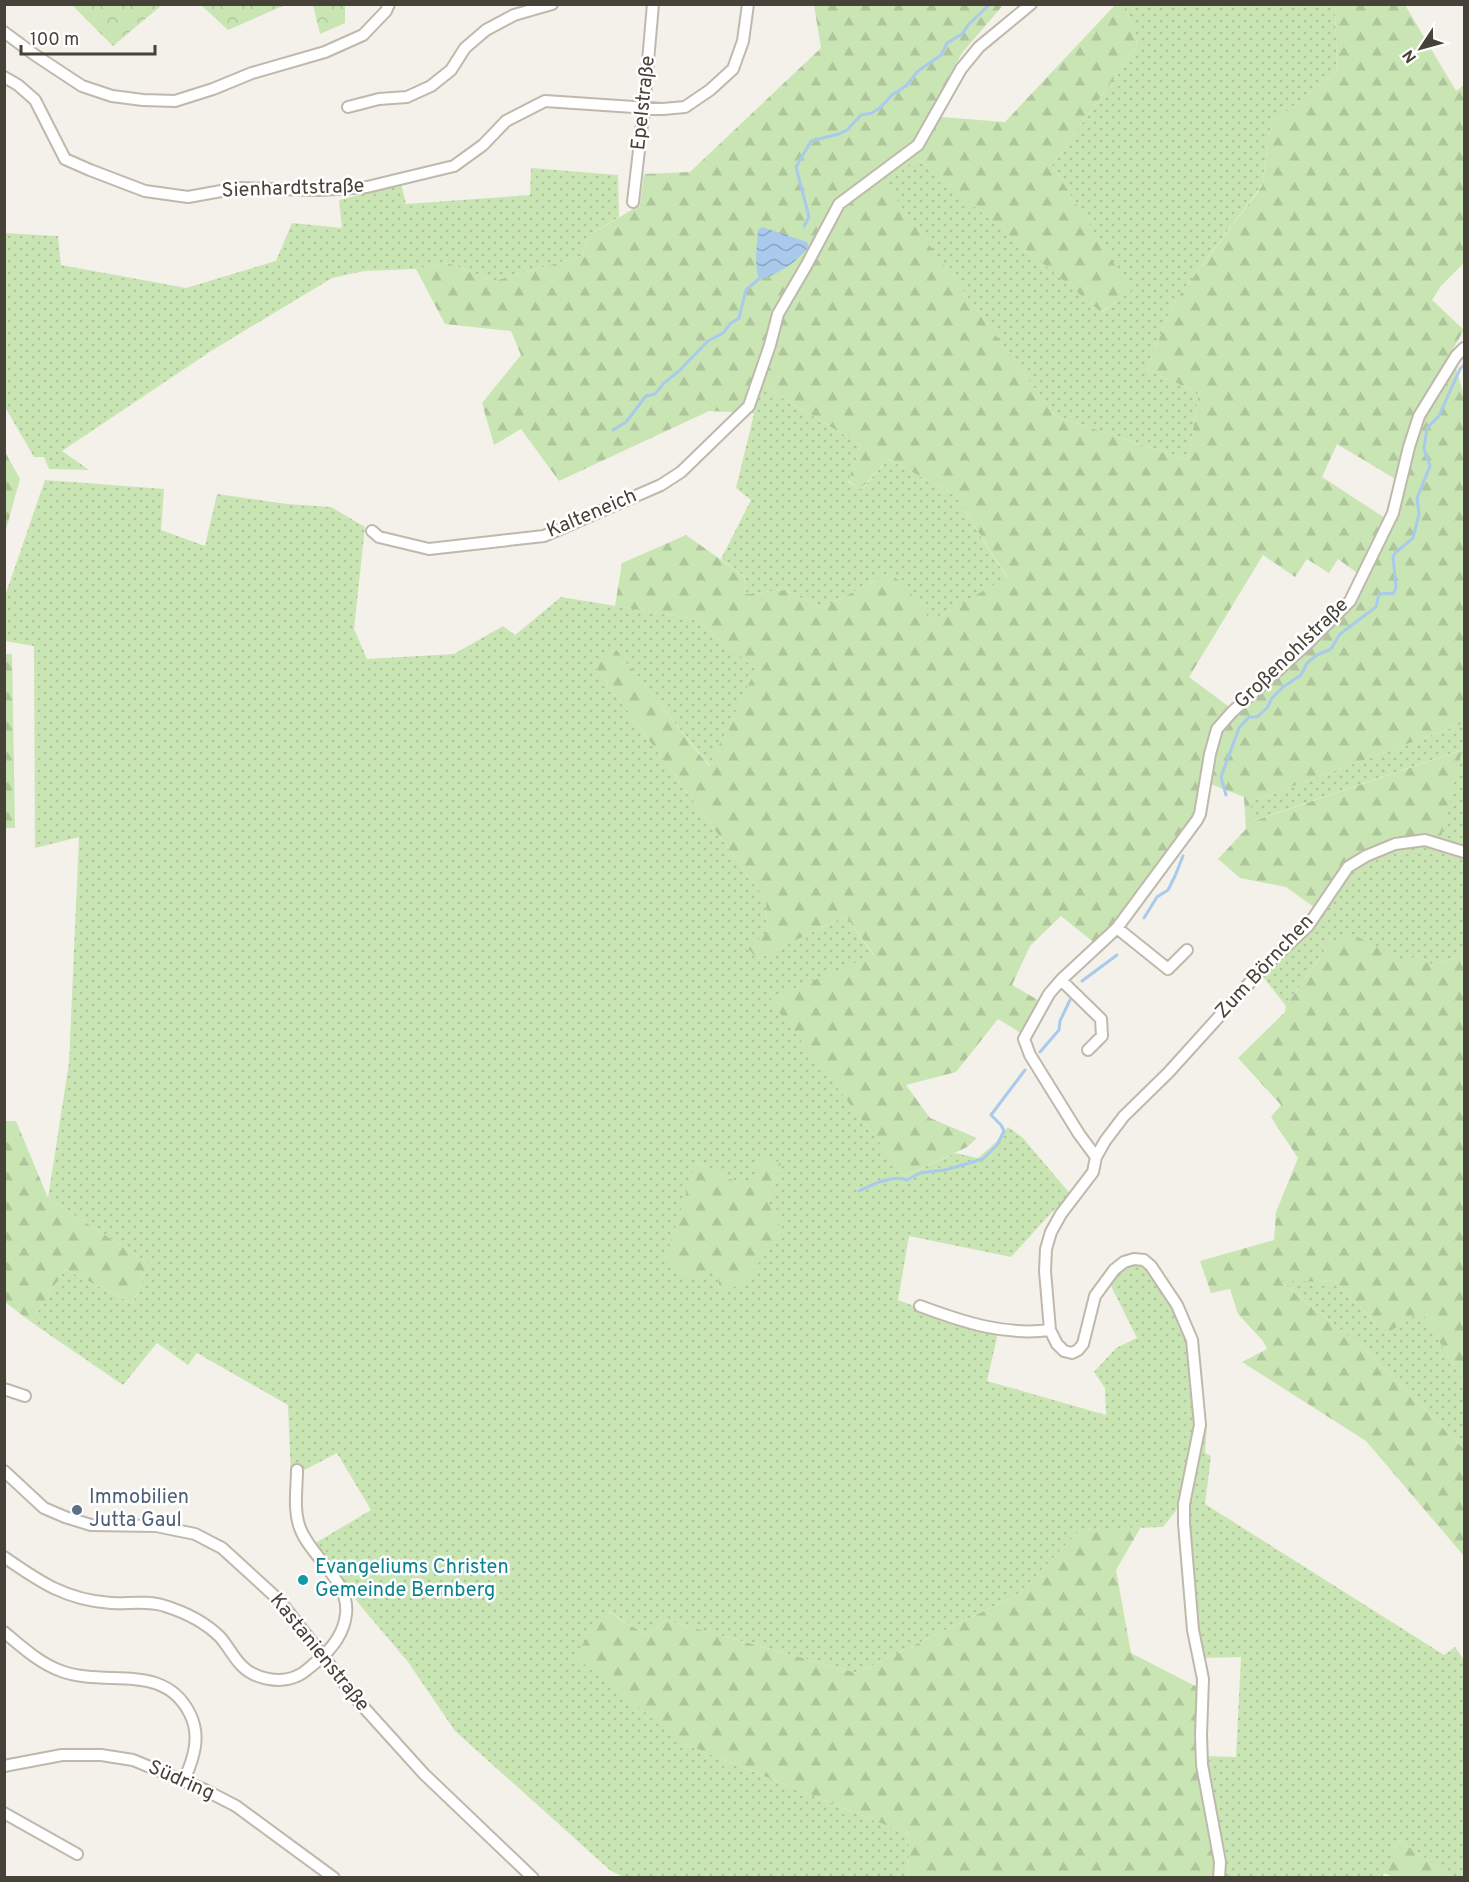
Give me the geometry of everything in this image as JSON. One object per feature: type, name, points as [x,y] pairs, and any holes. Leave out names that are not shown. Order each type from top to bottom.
[{"type":"street","points":[[4,32],[82,86],[112,96],[176,101],[252,74],[326,52],[363,35],[386,11],[389,4]]},
{"type":"street","points":[[348,107],[379,99],[407,98],[431,86],[451,70],[465,48],[486,30],[514,15],[552,4]]},
{"type":"street","name":"Epelstraße","points":[[633,202],[653,4]]},
{"type":"street","name":"Sienhardtstraße","points":[[4,77],[18,85],[35,100],[66,159],[145,191],[188,197],[238,188],[320,190],[368,188],[454,166],[483,145],[506,121],[545,101],[663,109],[686,107],[710,90],[733,69],[743,41],[748,4]]},
{"type":"street","name":"Kalteneich","points":[[372,531],[379,537],[429,549],[544,536],[624,501],[681,472],[749,406],[778,314],[839,204],[918,145],[961,69],[973,54],[1031,4]]},
{"type":"street","name":"Großenohlstraße","points":[[1117,928],[1200,814],[1210,754],[1217,729],[1232,712],[1307,644],[1350,601],[1392,513],[1419,416],[1456,356],[1464,348]]},
{"type":"street","name":"Zum Börnchen","points":[[1050,1330],[1045,1270],[1046,1249],[1051,1232],[1061,1214],[1093,1172],[1096,1157],[1124,1116],[1168,1073],[1263,968],[1308,926],[1348,867],[1366,856],[1395,844],[1425,840],[1464,852]]},
{"type":"street","points":[[1096,1157],[1030,1055],[1024,1039],[1049,994],[1117,928],[1168,969],[1187,950]]},
{"type":"street","points":[[1061,980],[1101,1019],[1102,1036],[1088,1050]]},
{"type":"street","points":[[920,1306],[952,1318],[999,1330],[1050,1330],[1057,1344],[1064,1351],[1071,1353],[1083,1344],[1095,1296],[1114,1270],[1124,1262],[1134,1259],[1144,1260],[1151,1266],[1177,1305],[1192,1340],[1200,1425],[1184,1504],[1184,1523],[1193,1630],[1203,1679],[1202,1765],[1220,1862],[1219,1878]]},
{"type":"street","points":[[4,1389],[26,1396]]},
{"type":"street","points":[[4,1557],[52,1588],[73,1597],[95,1602],[162,1605],[185,1613],[205,1625],[219,1637],[243,1667],[260,1677],[279,1680],[297,1676],[333,1646],[346,1614],[345,1598],[336,1580],[300,1530],[296,1516],[297,1470]]},
{"type":"street","name":"Kastanienstraße","points":[[4,1471],[44,1508],[65,1517],[91,1525],[156,1526],[195,1534],[222,1548],[280,1601],[358,1701],[424,1774],[533,1878]]},
{"type":"street","points":[[4,1632],[33,1657],[61,1671],[88,1678],[133,1678],[166,1687],[183,1701],[195,1724],[196,1746],[184,1780]]},
{"type":"street","name":"Südring","points":[[4,1766],[62,1755],[101,1755],[134,1760],[184,1780],[236,1806],[334,1878]]},
{"type":"street","points":[[4,1813],[77,1854]]},
{"type":"green space","points":[[72,5],[162,5],[113,46]]},
{"type":"green space","points":[[201,5],[285,5],[228,30]]},
{"type":"green space","points":[[313,5],[345,5],[345,23],[320,34]]},
{"type":"green space","points":[[814,5],[1003,5],[962,53],[928,116],[1005,122],[1115,5],[1125,5],[1138,45],[1052,165],[1131,291],[1101,312],[919,160],[881,179],[1055,416],[1188,460],[1199,393],[1147,370],[1173,304],[1262,186],[1271,124],[1337,71],[1335,5],[1405,5],[1456,91],[1464,85],[1464,263],[1441,286],[1432,300],[1464,330],[1451,352],[1464,395],[1464,723],[1250,802],[1254,821],[1462,750],[1440,842],[1400,844],[1346,866],[1318,910],[1286,887],[1240,878],[1218,859],[1246,829],[1244,797],[1208,783],[1199,814],[1116,928],[1097,945],[1061,916],[1030,946],[1012,985],[1043,1003],[1024,1035],[998,1019],[956,1072],[906,1085],[930,1118],[977,1138],[967,1147],[905,1176],[769,999],[874,955],[846,916],[757,959],[748,948],[767,932],[766,900],[594,665],[614,647],[709,766],[756,669],[695,619],[615,606],[622,563],[686,535],[744,576],[746,594],[785,590],[822,608],[890,573],[908,589],[931,621],[1007,577],[955,495],[888,459],[861,489],[848,481],[861,445],[761,385],[754,413],[709,411],[559,481],[521,429],[494,445],[482,403],[521,355],[511,331],[445,324],[416,269],[448,263],[494,281],[582,256],[588,236],[640,205],[644,174],[690,172],[821,48]],"holes":[[[1337,444],[1397,480],[1385,518],[1322,477]],[[1263,555],[1295,577],[1307,559],[1329,573],[1338,559],[1360,575],[1347,599],[1232,709],[1189,677]]]},
{"type":"green space","points":[[1125,5],[1335,5],[1337,71],[1271,124],[1262,185],[1173,304],[1147,370],[1199,393],[1188,460],[1055,416],[880,178],[919,160],[1102,312],[1130,291],[1052,165],[1138,45]]},
{"type":"green space","points":[[531,168],[618,175],[619,217],[588,236],[582,256],[494,281],[448,263],[416,269],[364,271],[332,278],[211,351],[62,451],[89,470],[49,469],[44,457],[34,457],[5,407],[4,233],[58,236],[61,265],[186,288],[276,261],[292,223],[342,228],[339,200],[401,184],[406,204],[530,195]]},
{"type":"green space","points":[[761,385],[861,445],[848,482],[862,489],[888,459],[955,495],[1007,578],[931,621],[890,573],[822,608],[785,590],[746,594],[744,576],[721,559],[751,500],[736,488]]},
{"type":"green space","points":[[5,452],[20,479],[5,533]]},
{"type":"green space","points":[[45,480],[164,489],[161,530],[205,546],[217,494],[287,504],[331,507],[365,527],[354,629],[367,659],[454,654],[503,626],[515,635],[561,597],[695,619],[756,669],[710,766],[614,648],[594,665],[766,900],[767,932],[757,959],[846,916],[874,956],[770,999],[905,1176],[955,1153],[978,1158],[1008,1127],[1022,1137],[1072,1196],[1052,1212],[1011,1257],[909,1236],[898,1300],[952,1320],[998,1333],[987,1381],[1106,1415],[1105,1388],[1094,1372],[1116,1348],[1137,1338],[1108,1280],[1126,1265],[1135,1263],[1146,1268],[1178,1313],[1188,1339],[1196,1423],[1183,1496],[1175,1512],[1163,1527],[1080,1530],[1019,1594],[857,1673],[665,1620],[648,1636],[608,1611],[685,1744],[910,1835],[908,1877],[626,1878],[611,1871],[455,1731],[408,1662],[312,1545],[371,1510],[337,1453],[291,1477],[288,1405],[197,1353],[188,1365],[157,1343],[123,1385],[31,1322],[65,1269],[133,1304],[148,1263],[48,1198],[69,1063],[79,837],[35,848],[34,646],[5,641],[5,596]],"holes":[[[696,1162],[749,1188],[780,1164],[768,1203],[720,1289]]]},
{"type":"green space","points":[[4,654],[12,654],[15,828],[5,828]]},
{"type":"green space","points":[[1464,723],[1464,850],[1440,842],[1461,750],[1253,821],[1250,802]]},
{"type":"green space","points":[[1439,845],[1464,853],[1464,955],[1433,965],[1417,955],[1407,962],[1329,944],[1286,1006],[1260,973],[1294,943],[1349,868],[1401,847]]},
{"type":"green space","points":[[1350,933],[1406,962],[1417,955],[1433,965],[1464,955],[1464,1382],[1421,1311],[1386,1334],[1335,1282],[1280,1281],[1362,1347],[1464,1449],[1464,1556],[1366,1441],[1242,1362],[1267,1349],[1263,1341],[1238,1314],[1230,1289],[1211,1293],[1200,1261],[1274,1240],[1276,1212],[1298,1158],[1271,1117],[1281,1105],[1238,1058],[1285,1012],[1286,1006],[1329,944]]},
{"type":"green space","points":[[4,1121],[16,1121],[48,1198],[148,1263],[133,1304],[65,1269],[31,1322],[5,1302]]},
{"type":"green space","points":[[762,1156],[781,1163],[768,1203],[779,1211],[779,1238],[740,1286],[720,1289],[716,1267],[689,1282],[665,1260],[696,1162],[749,1188]]},
{"type":"green space","points":[[1279,1280],[1335,1282],[1386,1334],[1421,1310],[1464,1382],[1464,1449],[1362,1347]]},
{"type":"green space","points":[[1203,1423],[1207,1425],[1205,1453],[1211,1456],[1205,1504],[1444,1655],[1455,1647],[1464,1660],[1464,1877],[1452,1877],[1399,1840],[1382,1877],[1221,1877],[1203,1756],[1236,1757],[1241,1657],[1201,1658],[1186,1524]]},
{"type":"green space","points":[[1141,1527],[1116,1570],[1131,1653],[1201,1689],[1199,1734],[1217,1877],[908,1877],[910,1835],[685,1744],[574,1656],[607,1611],[648,1636],[665,1620],[857,1673],[1019,1594],[1080,1530]]},
{"type":"green space","points":[[1399,1840],[1452,1877],[1394,1877],[1383,1873]]},
{"type":"water","points":[[762,227],[807,242],[809,247],[787,267],[773,275],[759,279],[758,230]]},
{"type":"waterway","points":[[804,226],[809,217],[796,167],[811,141],[839,134],[847,130],[861,115],[872,113],[881,107],[892,95],[906,86],[918,71],[941,55],[947,43],[962,34],[990,4]]},
{"type":"waterway","points":[[613,430],[626,422],[646,396],[655,394],[708,341],[723,333],[739,318],[746,290],[761,277]]},
{"type":"waterway","points":[[1226,795],[1221,777],[1239,728],[1249,717],[1257,717],[1267,708],[1272,698],[1283,687],[1301,675],[1307,663],[1317,655],[1331,649],[1340,634],[1376,607],[1379,594],[1394,593],[1396,587],[1393,557],[1413,538],[1419,514],[1417,498],[1430,466],[1424,449],[1427,428],[1439,416],[1460,369],[1464,365]]},
{"type":"waterway","points":[[1144,918],[1157,897],[1168,890],[1183,856]]},
{"type":"waterway","points":[[1082,981],[1117,955]]},
{"type":"waterway","points":[[1040,1052],[1059,1030],[1060,1021],[1070,1000]]},
{"type":"waterway","points":[[859,1191],[883,1181],[907,1180],[920,1173],[945,1170],[983,1159],[997,1145],[1004,1131],[991,1115],[1025,1070]]},
{"type":"place","name":"Immobilien Jutta Gaul","points":[[77,1510]]},
{"type":"place","name":"Evangeliums Christen Gemeinde Bernberg","points":[[303,1580]]}]
